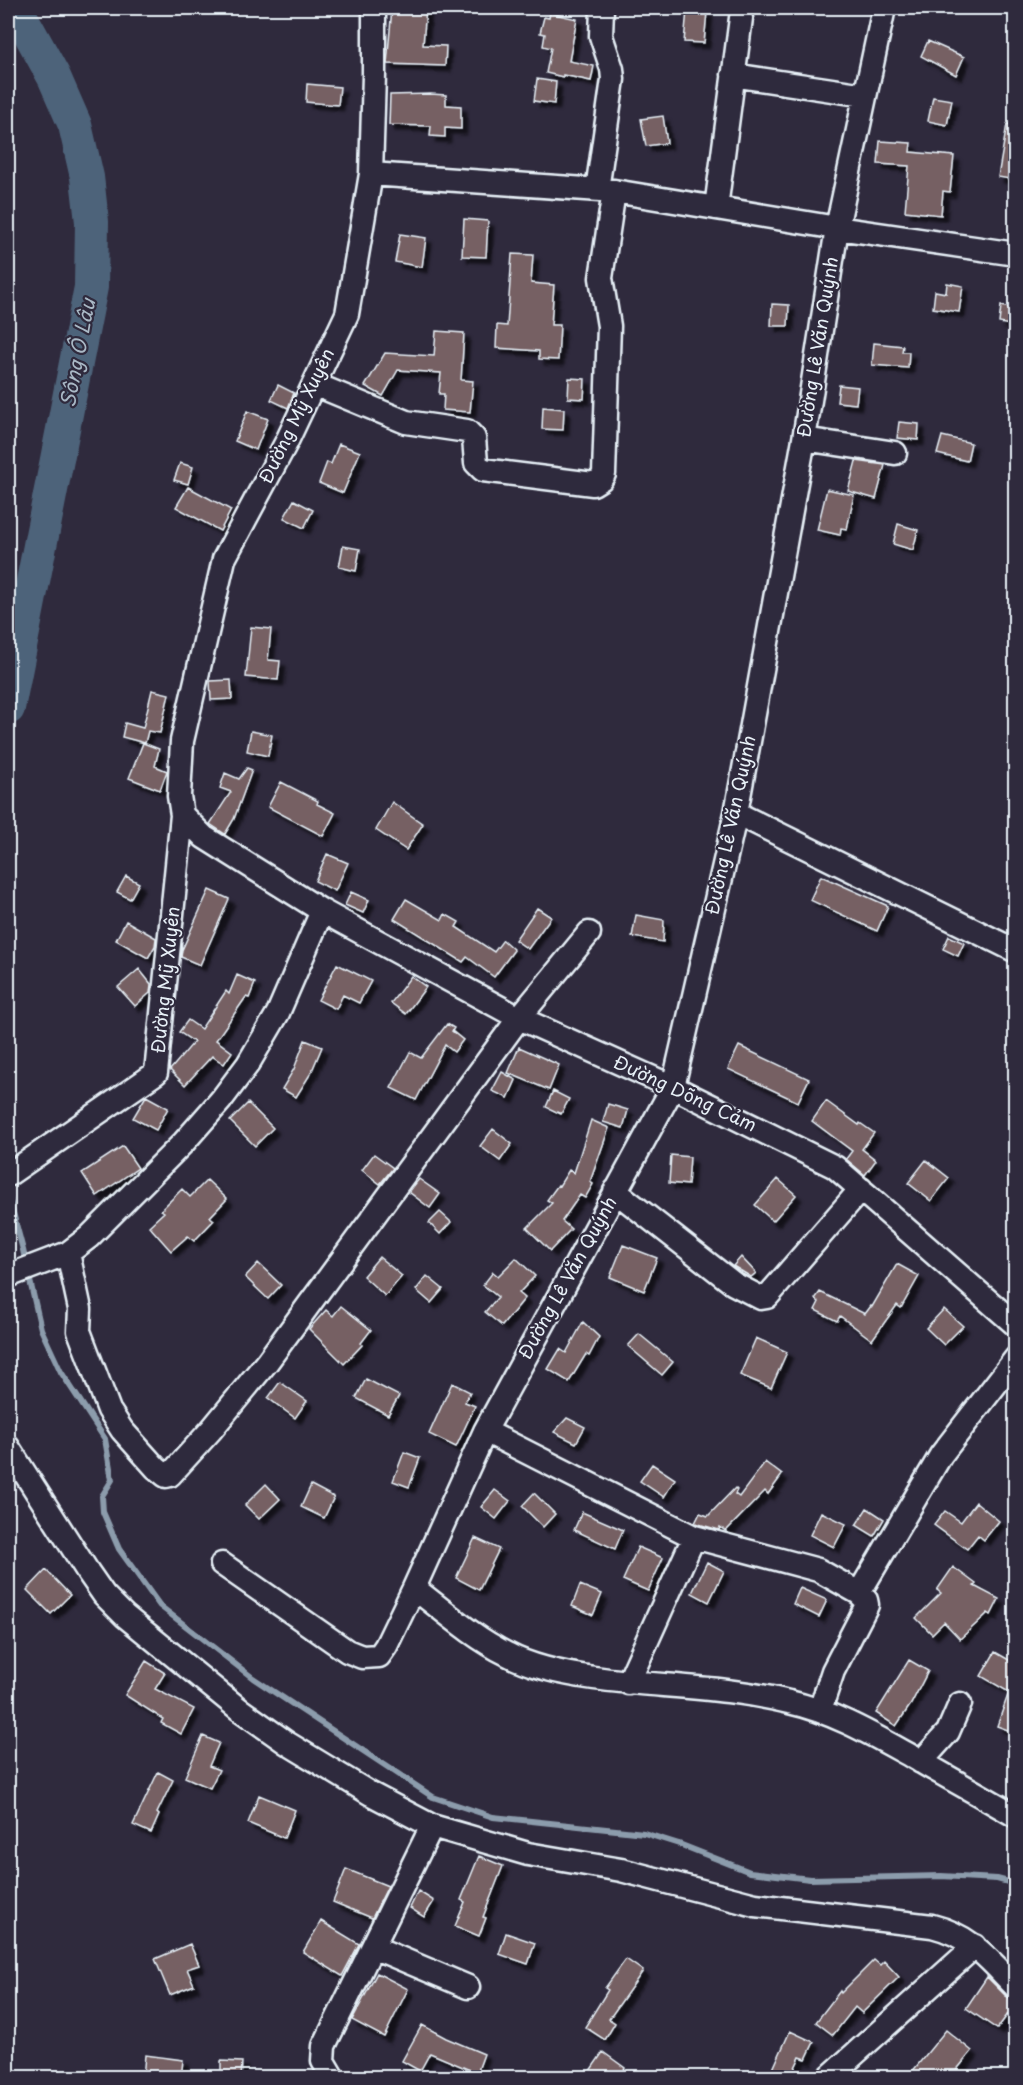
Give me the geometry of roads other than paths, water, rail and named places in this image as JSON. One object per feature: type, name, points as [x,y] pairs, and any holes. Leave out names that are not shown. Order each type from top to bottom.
[{"type":"street","name":"Đường Mỹ Xuyên","points":[[8,1175],[156,1073],[182,815],[179,796],[182,741],[224,559],[286,443],[347,314],[371,174],[374,8]]},
{"type":"street","points":[[314,384],[406,422],[467,431],[474,438],[476,463],[483,470],[593,484],[604,474],[609,326],[601,270],[613,79],[601,36],[602,8]]},
{"type":"street","name":"Đường Lê Văn Quýnh","points":[[222,1564],[347,1651],[362,1657],[379,1656],[386,1647],[414,1588],[485,1431],[673,1087],[736,813],[804,439],[837,228],[884,8]]},
{"type":"street","points":[[716,208],[741,18]]},
{"type":"street","points":[[733,75],[865,96]]},
{"type":"street","points":[[371,174],[605,191],[1016,254]]},
{"type":"street","points":[[804,439],[895,453]]},
{"type":"street","points":[[736,813],[1016,951]]},
{"type":"street","points":[[8,1275],[64,1255],[97,1229],[184,1142],[221,1100],[248,1064],[278,1014],[322,911],[204,837],[182,815]]},
{"type":"street","name":"Đường Dõng Cảm","points":[[322,911],[519,1018],[673,1087],[835,1167],[1016,1325]]},
{"type":"street","points":[[64,1255],[80,1309],[79,1331],[109,1410],[122,1430],[156,1468],[166,1476],[170,1475],[267,1362],[519,1018],[589,933]]},
{"type":"street","points":[[615,1191],[734,1284],[761,1298],[767,1297],[861,1189]]},
{"type":"street","points":[[860,1593],[941,1455],[1016,1358]]},
{"type":"street","points":[[485,1431],[694,1537],[725,1547],[807,1566],[860,1593],[867,1605],[832,1671],[820,1710]]},
{"type":"street","points":[[8,1448],[104,1595],[125,1616],[239,1709],[287,1743],[371,1794],[432,1826],[528,1854],[621,1870],[755,1905],[932,1926],[962,1936],[1016,1987]]},
{"type":"street","points":[[628,1683],[694,1537]]},
{"type":"street","points":[[414,1588],[485,1642],[508,1655],[537,1666],[572,1675],[628,1683],[737,1692],[788,1701],[820,1710],[855,1725],[1016,1816]]},
{"type":"street","points":[[921,1762],[948,1732],[960,1704]]},
{"type":"street","points":[[333,2078],[323,2061],[324,2046],[432,1826]]},
{"type":"street","points":[[828,2078],[975,1946]]},
{"type":"street","points":[[372,1947],[468,1987]]},
{"type":"waterway","name":"Sông Ô Lâu","points":[[8,708],[91,287],[92,222],[87,177],[75,125],[54,77],[16,8]]},
{"type":"waterway","points":[[8,1194],[41,1329],[61,1372],[105,1439],[112,1480],[102,1496],[103,1512],[119,1549],[160,1606],[253,1678],[433,1797],[493,1817],[644,1833],[750,1872],[810,1879],[941,1876],[997,1879],[1016,1884]]}]
